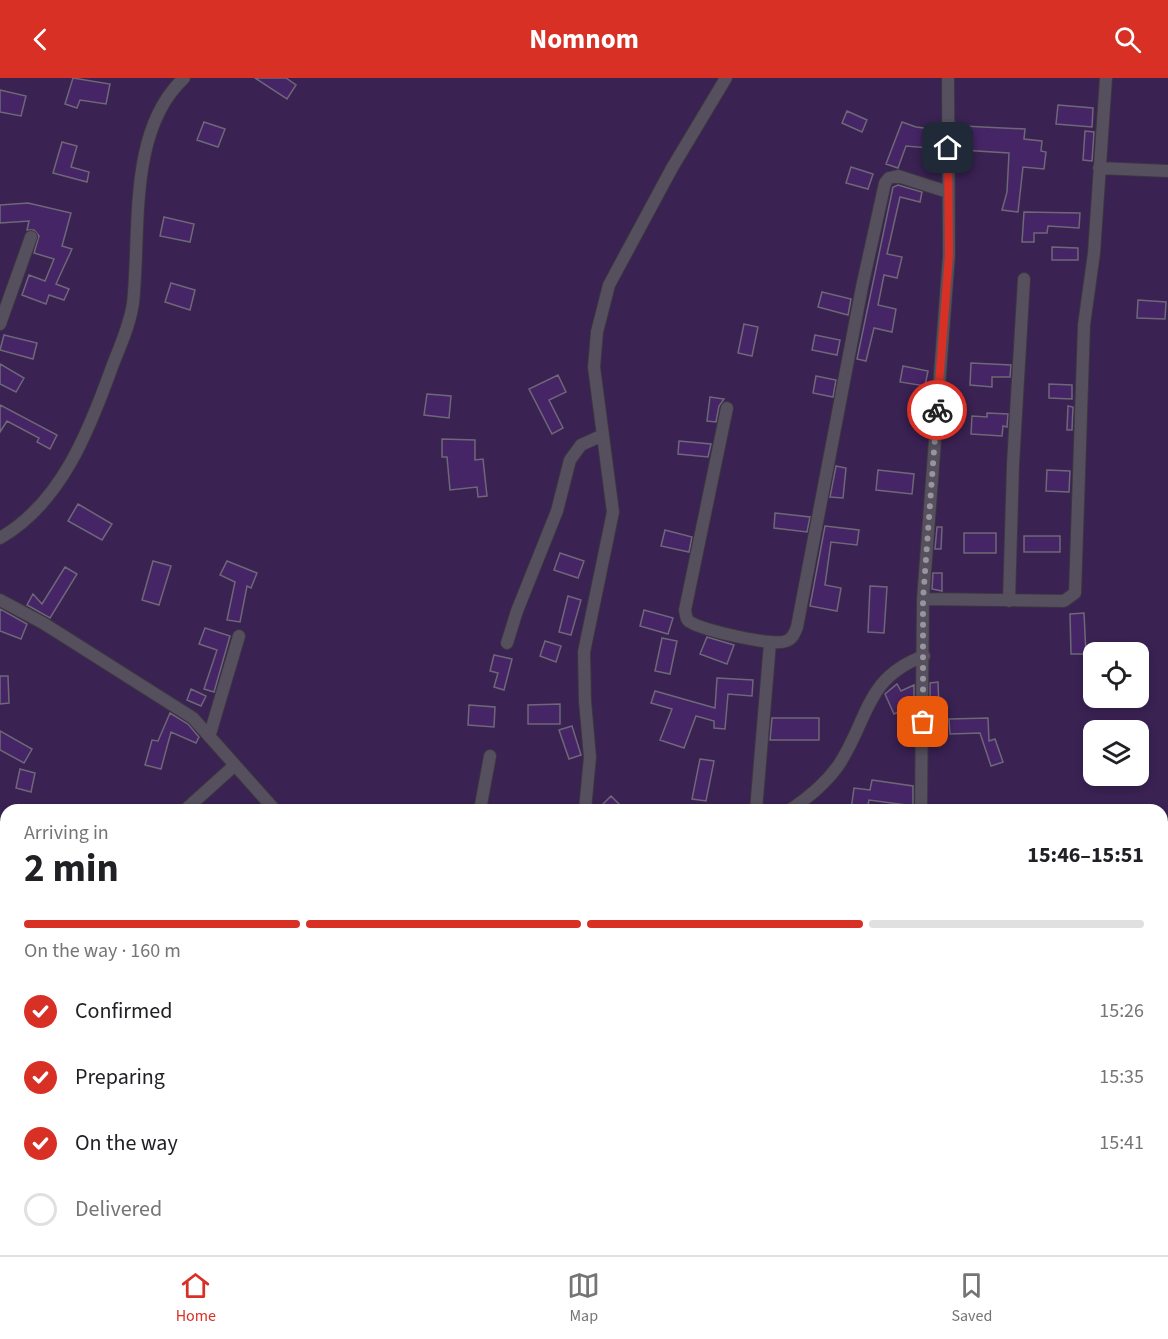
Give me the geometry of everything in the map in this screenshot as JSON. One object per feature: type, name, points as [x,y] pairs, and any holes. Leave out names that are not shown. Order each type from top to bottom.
[{"type":"street","points":[[0,538],[22,523],[60,481],[100,402],[131,311],[148,139],[163,104],[184,78]]},
{"type":"street","points":[[586,804],[590,757],[584,652],[613,512],[595,361],[597,332],[609,285],[672,168],[726,78]]},
{"type":"street","points":[[921,804],[923,599],[948,274],[948,78]]},
{"type":"street","points":[[923,599],[1064,600],[1072,597],[1077,585],[1083,336],[1094,253],[1106,78]]},
{"type":"street","points":[[1099,168],[1168,171]]},
{"type":"street","points":[[727,408],[685,614],[692,623],[770,643],[786,641],[794,634],[797,627],[862,287],[885,183],[889,178],[898,176],[948,192]]},
{"type":"street","points":[[0,324],[31,237]]},
{"type":"street","points":[[1009,601],[1013,464],[1024,279]]},
{"type":"street","points":[[507,643],[517,611],[557,511],[570,460],[581,445],[603,435]]},
{"type":"street","points":[[0,600],[139,683],[192,718],[210,734],[270,804]]},
{"type":"street","points":[[210,734],[239,636]]},
{"type":"street","points":[[757,804],[770,643]]},
{"type":"street","points":[[798,804],[816,791],[838,765],[882,681],[904,663],[924,657]]},
{"type":"street","points":[[481,804],[490,756]]},
{"type":"street","points":[[192,804],[235,765]]},
{"type":"shaded area","points":[[0,78],[1168,78],[1168,804],[0,804]]},
{"type":"building","points":[[73,78],[110,84],[106,104],[80,100],[77,108],[65,104]]},
{"type":"building","points":[[255,78],[286,78],[296,85],[287,99]]},
{"type":"building","points":[[0,90],[26,96],[21,116],[0,112]]},
{"type":"building","points":[[1058,105],[1093,108],[1092,127],[1056,124]]},
{"type":"building","points":[[847,111],[867,120],[862,132],[842,123]]},
{"type":"building","points":[[204,122],[225,129],[218,147],[197,140]]},
{"type":"building","points":[[902,122],[916,127],[940,130],[940,149],[906,146],[898,168],[886,164]]},
{"type":"building","points":[[963,126],[1025,129],[1024,139],[1042,141],[1041,151],[1046,152],[1044,169],[1023,167],[1018,212],[1002,210],[1007,192],[1009,153],[961,150]]},
{"type":"building","points":[[1085,131],[1094,132],[1092,161],[1083,160]]},
{"type":"building","points":[[62,142],[77,146],[71,167],[89,172],[87,182],[53,173]]},
{"type":"building","points":[[851,167],[873,174],[868,189],[846,183]]},
{"type":"building","points":[[898,185],[922,192],[920,202],[900,197],[887,254],[902,257],[897,278],[884,275],[878,305],[896,309],[892,332],[874,328],[866,361],[857,359],[893,187]]},
{"type":"building","points":[[28,203],[71,213],[62,246],[72,249],[56,284],[69,289],[64,300],[49,295],[46,304],[22,295],[29,275],[45,281],[54,259],[34,253],[39,236],[34,230],[27,230],[29,221],[0,223],[0,205]]},
{"type":"building","points":[[1024,212],[1080,213],[1079,228],[1048,226],[1047,233],[1034,233],[1034,242],[1022,242]]},
{"type":"building","points":[[164,217],[194,224],[190,242],[160,236]]},
{"type":"building","points":[[1052,247],[1078,248],[1078,260],[1052,260]]},
{"type":"building","points":[[171,283],[195,290],[190,310],[165,302]]},
{"type":"building","points":[[822,292],[851,299],[848,315],[818,307]]},
{"type":"building","points":[[1138,300],[1166,302],[1165,319],[1137,318]]},
{"type":"building","points":[[744,324],[758,327],[752,356],[738,353]]},
{"type":"building","points":[[4,335],[37,343],[33,359],[0,350]]},
{"type":"building","points":[[815,335],[840,340],[837,355],[812,350]]},
{"type":"building","points":[[971,363],[1011,365],[1010,377],[992,377],[992,387],[970,385]]},
{"type":"building","points":[[0,364],[24,378],[16,392],[0,384]]},
{"type":"building","points":[[903,366],[928,371],[925,386],[900,382]]},
{"type":"building","points":[[558,375],[566,392],[549,400],[563,428],[552,434],[529,389]]},
{"type":"building","points":[[816,376],[836,380],[833,397],[813,393]]},
{"type":"building","points":[[1049,384],[1072,385],[1072,399],[1049,398]]},
{"type":"building","points":[[427,394],[451,396],[449,418],[424,415]]},
{"type":"building","points":[[710,397],[724,399],[719,406],[716,422],[707,421]]},
{"type":"building","points":[[0,405],[57,435],[50,449],[37,442],[39,438],[7,421],[0,432]]},
{"type":"building","points":[[1068,406],[1073,407],[1072,430],[1067,430]]},
{"type":"building","points":[[987,413],[1008,414],[1007,427],[1003,426],[1002,436],[971,434],[972,416],[987,417]]},
{"type":"building","points":[[442,439],[475,440],[475,460],[483,459],[487,496],[478,497],[477,487],[450,490],[447,457],[442,457]]},
{"type":"building","points":[[679,441],[711,444],[708,457],[678,454]]},
{"type":"building","points":[[836,466],[846,468],[843,498],[830,497]]},
{"type":"building","points":[[878,470],[914,474],[912,494],[876,490]]},
{"type":"building","points":[[1047,470],[1070,471],[1069,492],[1046,491]]},
{"type":"building","points":[[78,504],[112,524],[102,540],[68,521]]},
{"type":"building","points":[[775,513],[810,517],[807,532],[774,528]]},
{"type":"building","points":[[825,526],[859,530],[857,545],[831,542],[825,585],[841,588],[837,611],[810,606]]},
{"type":"building","points":[[937,527],[942,527],[941,549],[935,549]]},
{"type":"building","points":[[665,530],[692,537],[689,552],[661,546]]},
{"type":"building","points":[[964,533],[996,533],[996,553],[964,553]]},
{"type":"building","points":[[1024,536],[1060,536],[1060,552],[1024,552]]},
{"type":"building","points":[[560,553],[584,561],[578,578],[554,570]]},
{"type":"building","points":[[153,561],[171,566],[159,605],[142,600]]},
{"type":"building","points":[[227,561],[257,573],[251,588],[247,586],[240,622],[227,620],[235,582],[220,575]]},
{"type":"building","points":[[65,567],[77,574],[50,618],[27,605],[33,594],[42,604]]},
{"type":"building","points":[[933,573],[942,573],[942,591],[932,589]]},
{"type":"building","points":[[870,586],[887,587],[884,633],[868,632]]},
{"type":"building","points":[[568,596],[581,600],[571,635],[559,632]]},
{"type":"building","points":[[0,609],[27,624],[21,639],[0,631]]},
{"type":"building","points":[[644,610],[673,618],[668,634],[640,626]]},
{"type":"building","points":[[1084,613],[1085,642],[1083,642],[1083,654],[1071,654],[1070,614]]},
{"type":"building","points":[[205,628],[230,636],[214,692],[204,689],[217,650],[199,644]]},
{"type":"building","points":[[707,637],[734,645],[727,664],[700,654]]},
{"type":"building","points":[[662,638],[677,641],[670,674],[655,671]]},
{"type":"building","points":[[545,641],[561,646],[556,662],[540,656]]},
{"type":"building","points":[[494,655],[512,659],[504,690],[494,687],[498,673],[490,671]]},
{"type":"building","points":[[0,676],[8,676],[9,703],[0,704]]},
{"type":"building","points":[[717,678],[753,680],[752,696],[728,694],[725,729],[714,728],[714,721],[696,716],[684,748],[660,740],[672,709],[651,703],[655,691],[715,708]]},
{"type":"building","points":[[938,682],[939,707],[930,707],[930,683]]},
{"type":"building","points":[[897,684],[901,691],[914,685],[914,705],[894,714],[885,694]]},
{"type":"building","points":[[191,689],[206,696],[201,706],[187,700]]},
{"type":"building","points":[[560,704],[560,724],[528,724],[528,705]]},
{"type":"building","points":[[469,705],[495,707],[494,727],[468,725]]},
{"type":"building","points":[[170,713],[188,724],[199,737],[196,743],[171,732],[161,769],[145,765],[152,740],[158,741]]},
{"type":"building","points":[[772,718],[819,718],[819,740],[770,740]]},
{"type":"building","points":[[988,718],[989,741],[995,739],[1003,762],[991,766],[980,733],[950,734],[949,719]]},
{"type":"building","points":[[572,726],[581,755],[569,759],[559,730]]},
{"type":"building","points":[[0,731],[32,749],[24,763],[0,750]]},
{"type":"building","points":[[700,759],[714,761],[706,801],[692,799]]},
{"type":"building","points":[[20,769],[35,773],[31,792],[16,788]]},
{"type":"building","points":[[872,780],[913,786],[913,804],[869,800],[868,804],[852,804],[854,788],[870,790]]},
{"type":"building","points":[[611,796],[619,804],[603,804]]},
{"type":"way so far","points":[[923,722],[922,614],[937,410]]},
{"type":"route","points":[[937,410],[949,255],[948,148]]}]
